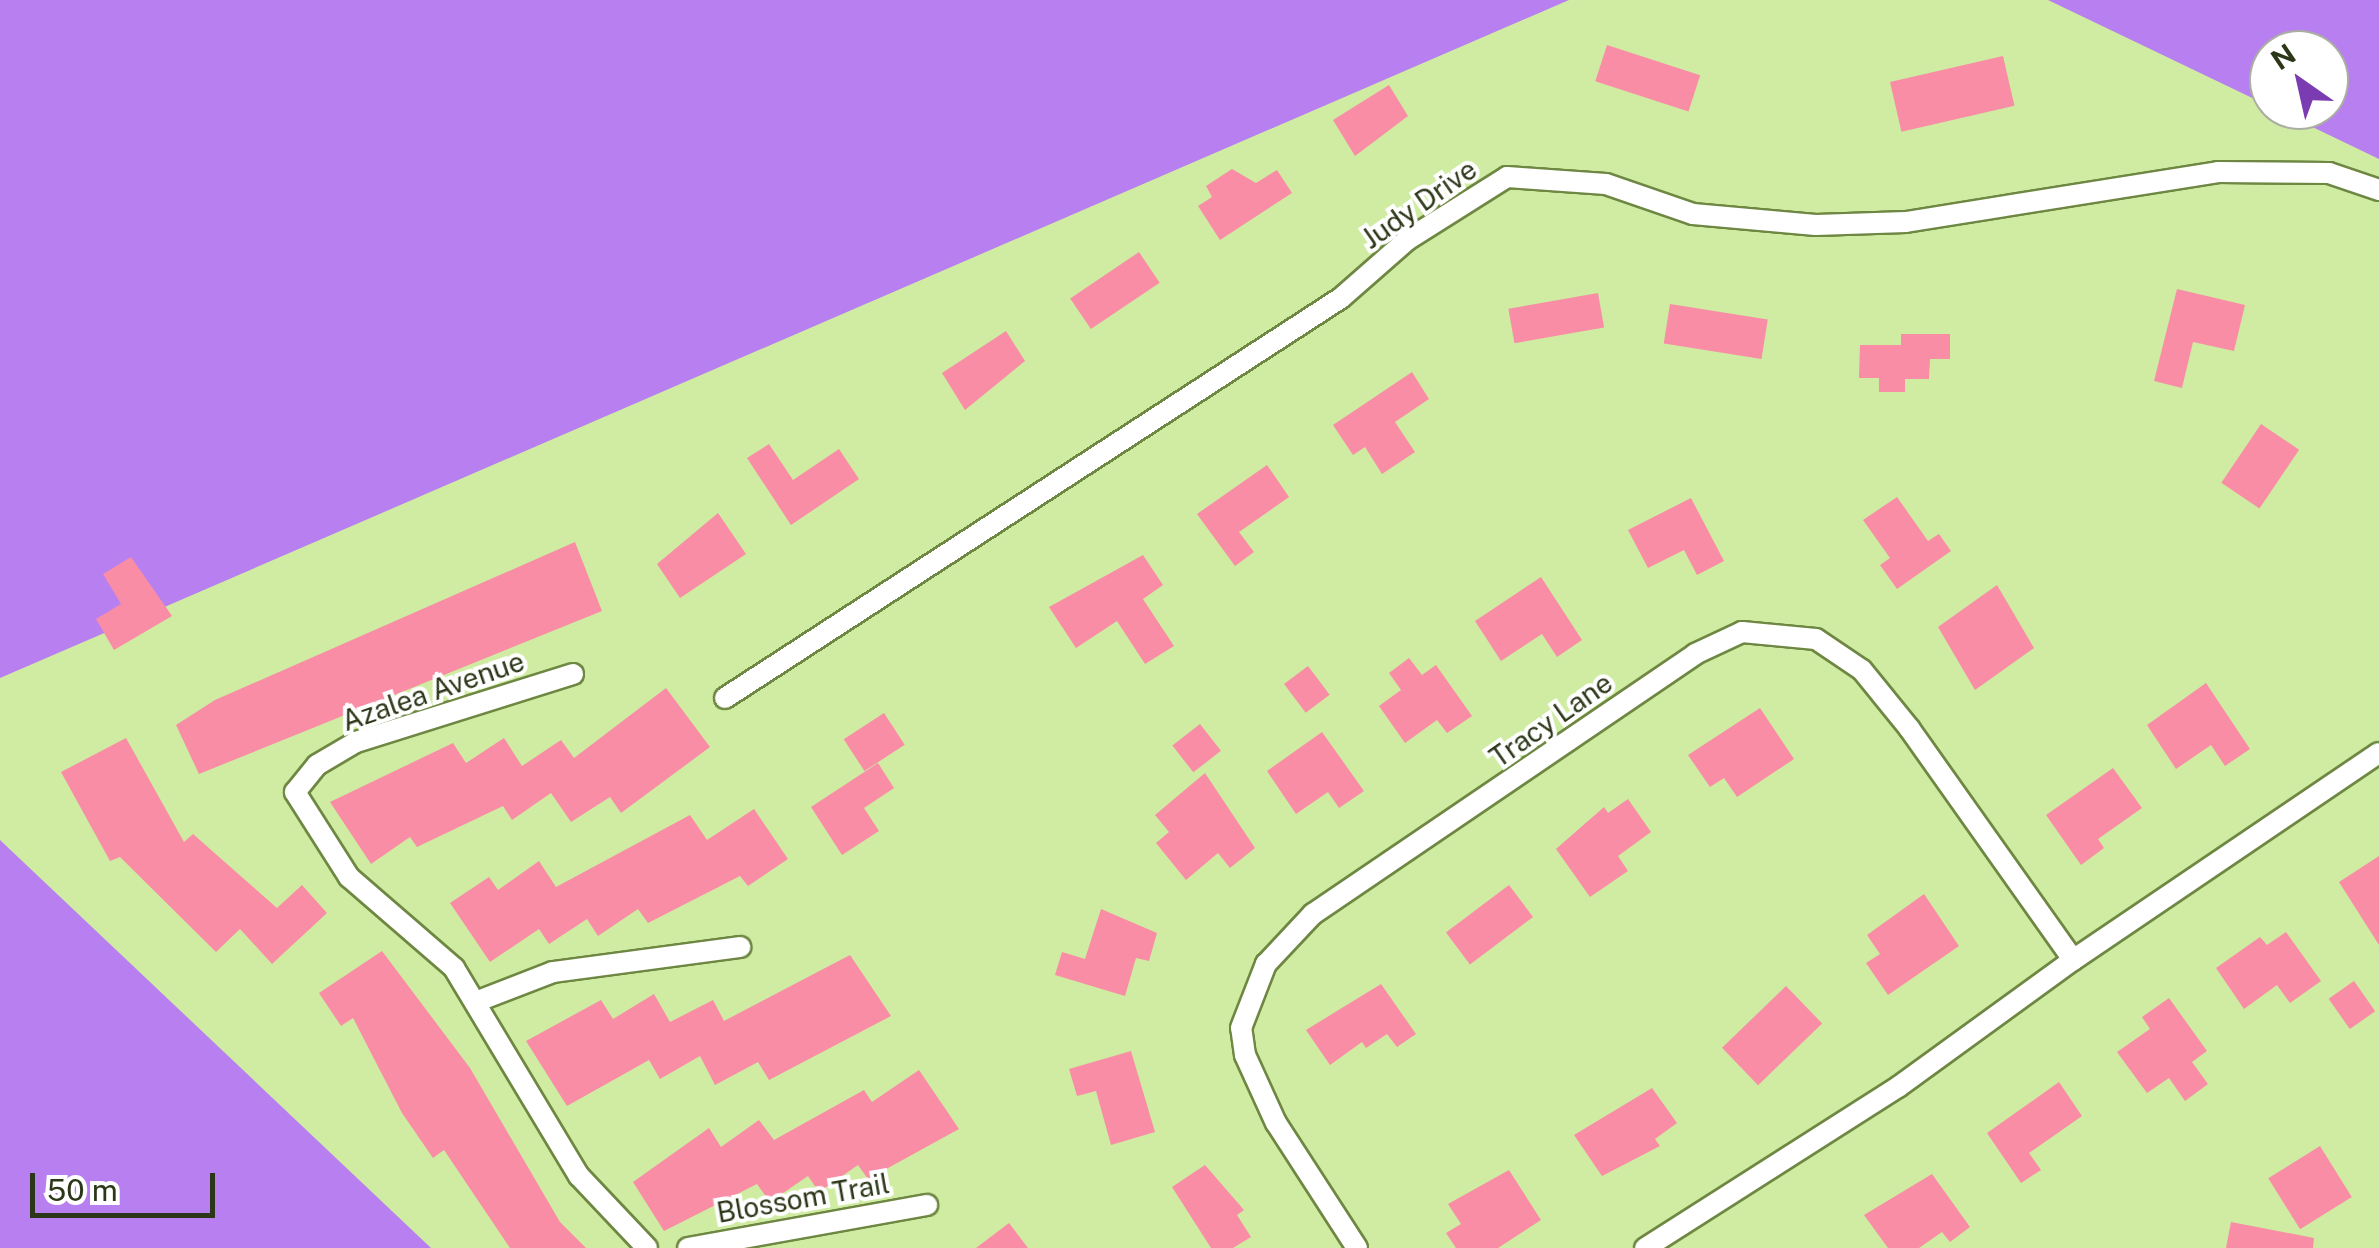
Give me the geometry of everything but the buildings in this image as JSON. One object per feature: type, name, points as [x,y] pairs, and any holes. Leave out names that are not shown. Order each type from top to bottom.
[{"type":"street","name":"Judy Drive","points":[[725,698],[1341,298],[1407,240],[1507,176],[1606,184],[1694,214],[1816,225],[1924,220],[2233,171],[2330,173],[2379,190]]},
{"type":"street","name":"Tracy Lane","points":[[1357,1248],[1276,1123],[1245,1054],[1241,1028],[1266,964],[1314,914],[1742,632],[1816,639],[1862,670],[2072,960]]},
{"type":"street","name":"Azalea Avenue","points":[[478,1000],[317,836],[294,792],[313,768],[406,724],[573,674]]},
{"type":"street","points":[[1645,1248],[1898,1087],[2072,960],[2379,753]]},
{"type":"street","points":[[646,1248],[568,1160],[478,1000],[552,972],[740,947]]},
{"type":"street","name":"Blossom Trail","points":[[688,1248],[927,1205]]},
{"type":"shaded area","points":[[0,0],[1569,0],[0,678]]},
{"type":"shaded area","points":[[2048,0],[2379,0],[2379,159],[2319,130],[2349,130],[2349,30],[2249,30],[2249,96]]},
{"type":"shaded area","points":[[0,840],[431,1248],[0,1248]]}]
